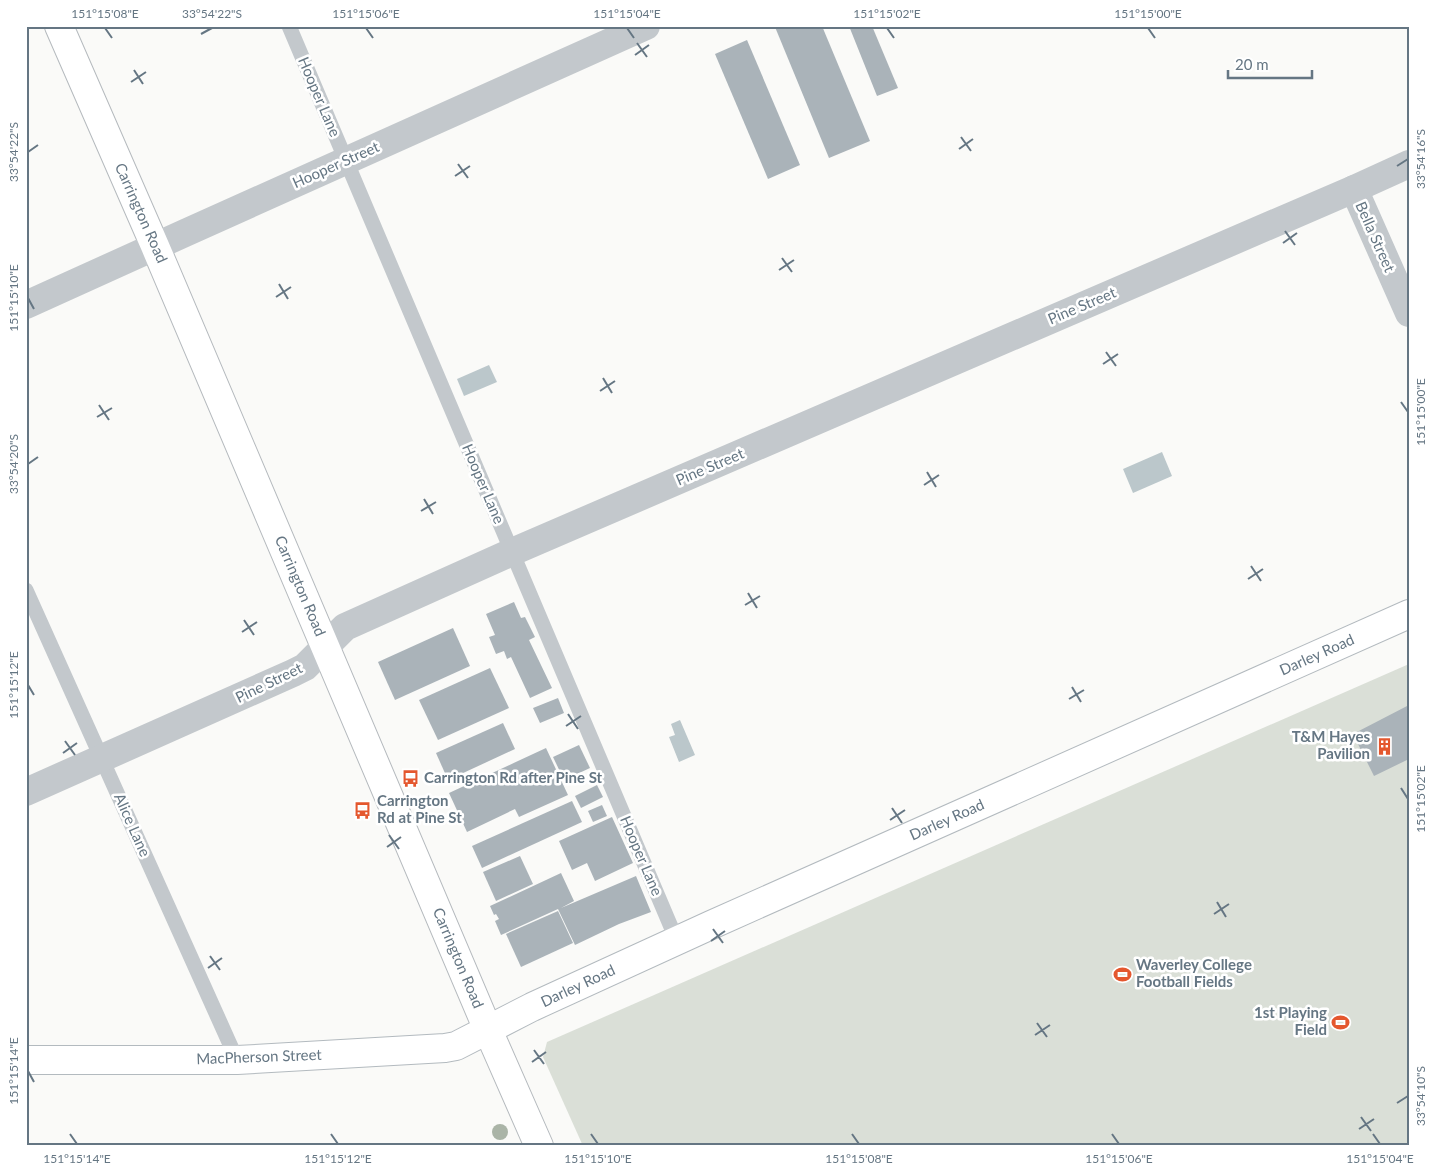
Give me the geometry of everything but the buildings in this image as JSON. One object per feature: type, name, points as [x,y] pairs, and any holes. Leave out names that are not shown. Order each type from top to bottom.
[{"type":"main road","name":"Carrington Road","points":[[59,26],[155,246],[539,1146]]},
{"type":"main road","name":"Darley Road","points":[[488,1030],[532,1007],[677,941],[1409,614]]},
{"type":"main road","name":"MacPherson Street","points":[[26,1060],[237,1060],[445,1048],[456,1046],[488,1030]]},
{"type":"street","name":"Hooper Street","points":[[26,305],[646,26]]},
{"type":"street","name":"Pine Street","points":[[26,792],[294,673],[305,667],[345,627],[512,552],[1409,164]]},
{"type":"street","name":"Bella Street","points":[[1354,189],[1409,312]]},
{"type":"lane","name":"Hooper Lane","points":[[289,26],[677,941]]},
{"type":"lane","name":"Alice Lane","points":[[26,590],[237,1060]]},
{"type":"shaded area","points":[[489,365],[497,382],[464,396],[457,379]]},
{"type":"shaded area","points":[[1162,452],[1172,476],[1133,493],[1123,469]]},
{"type":"shaded area","points":[[1409,664],[1409,1146],[583,1146],[543,1057],[547,1042]]},
{"type":"shaded area","points":[[680,720],[695,755],[679,762],[669,737],[675,735],[671,724]]},
{"type":"place","name":"T&M Hayes Pavilion","points":[[1384,746]]},
{"type":"place","name":"Carrington Rd after Pine St","points":[[410,778]]},
{"type":"place","name":"Carrington Rd at Pine St","points":[[363,810]]},
{"type":"place","name":"Waverley College Football Fields","points":[[1122,974]]},
{"type":"place","name":"1st Playing Field","points":[[1341,1022]]}]
